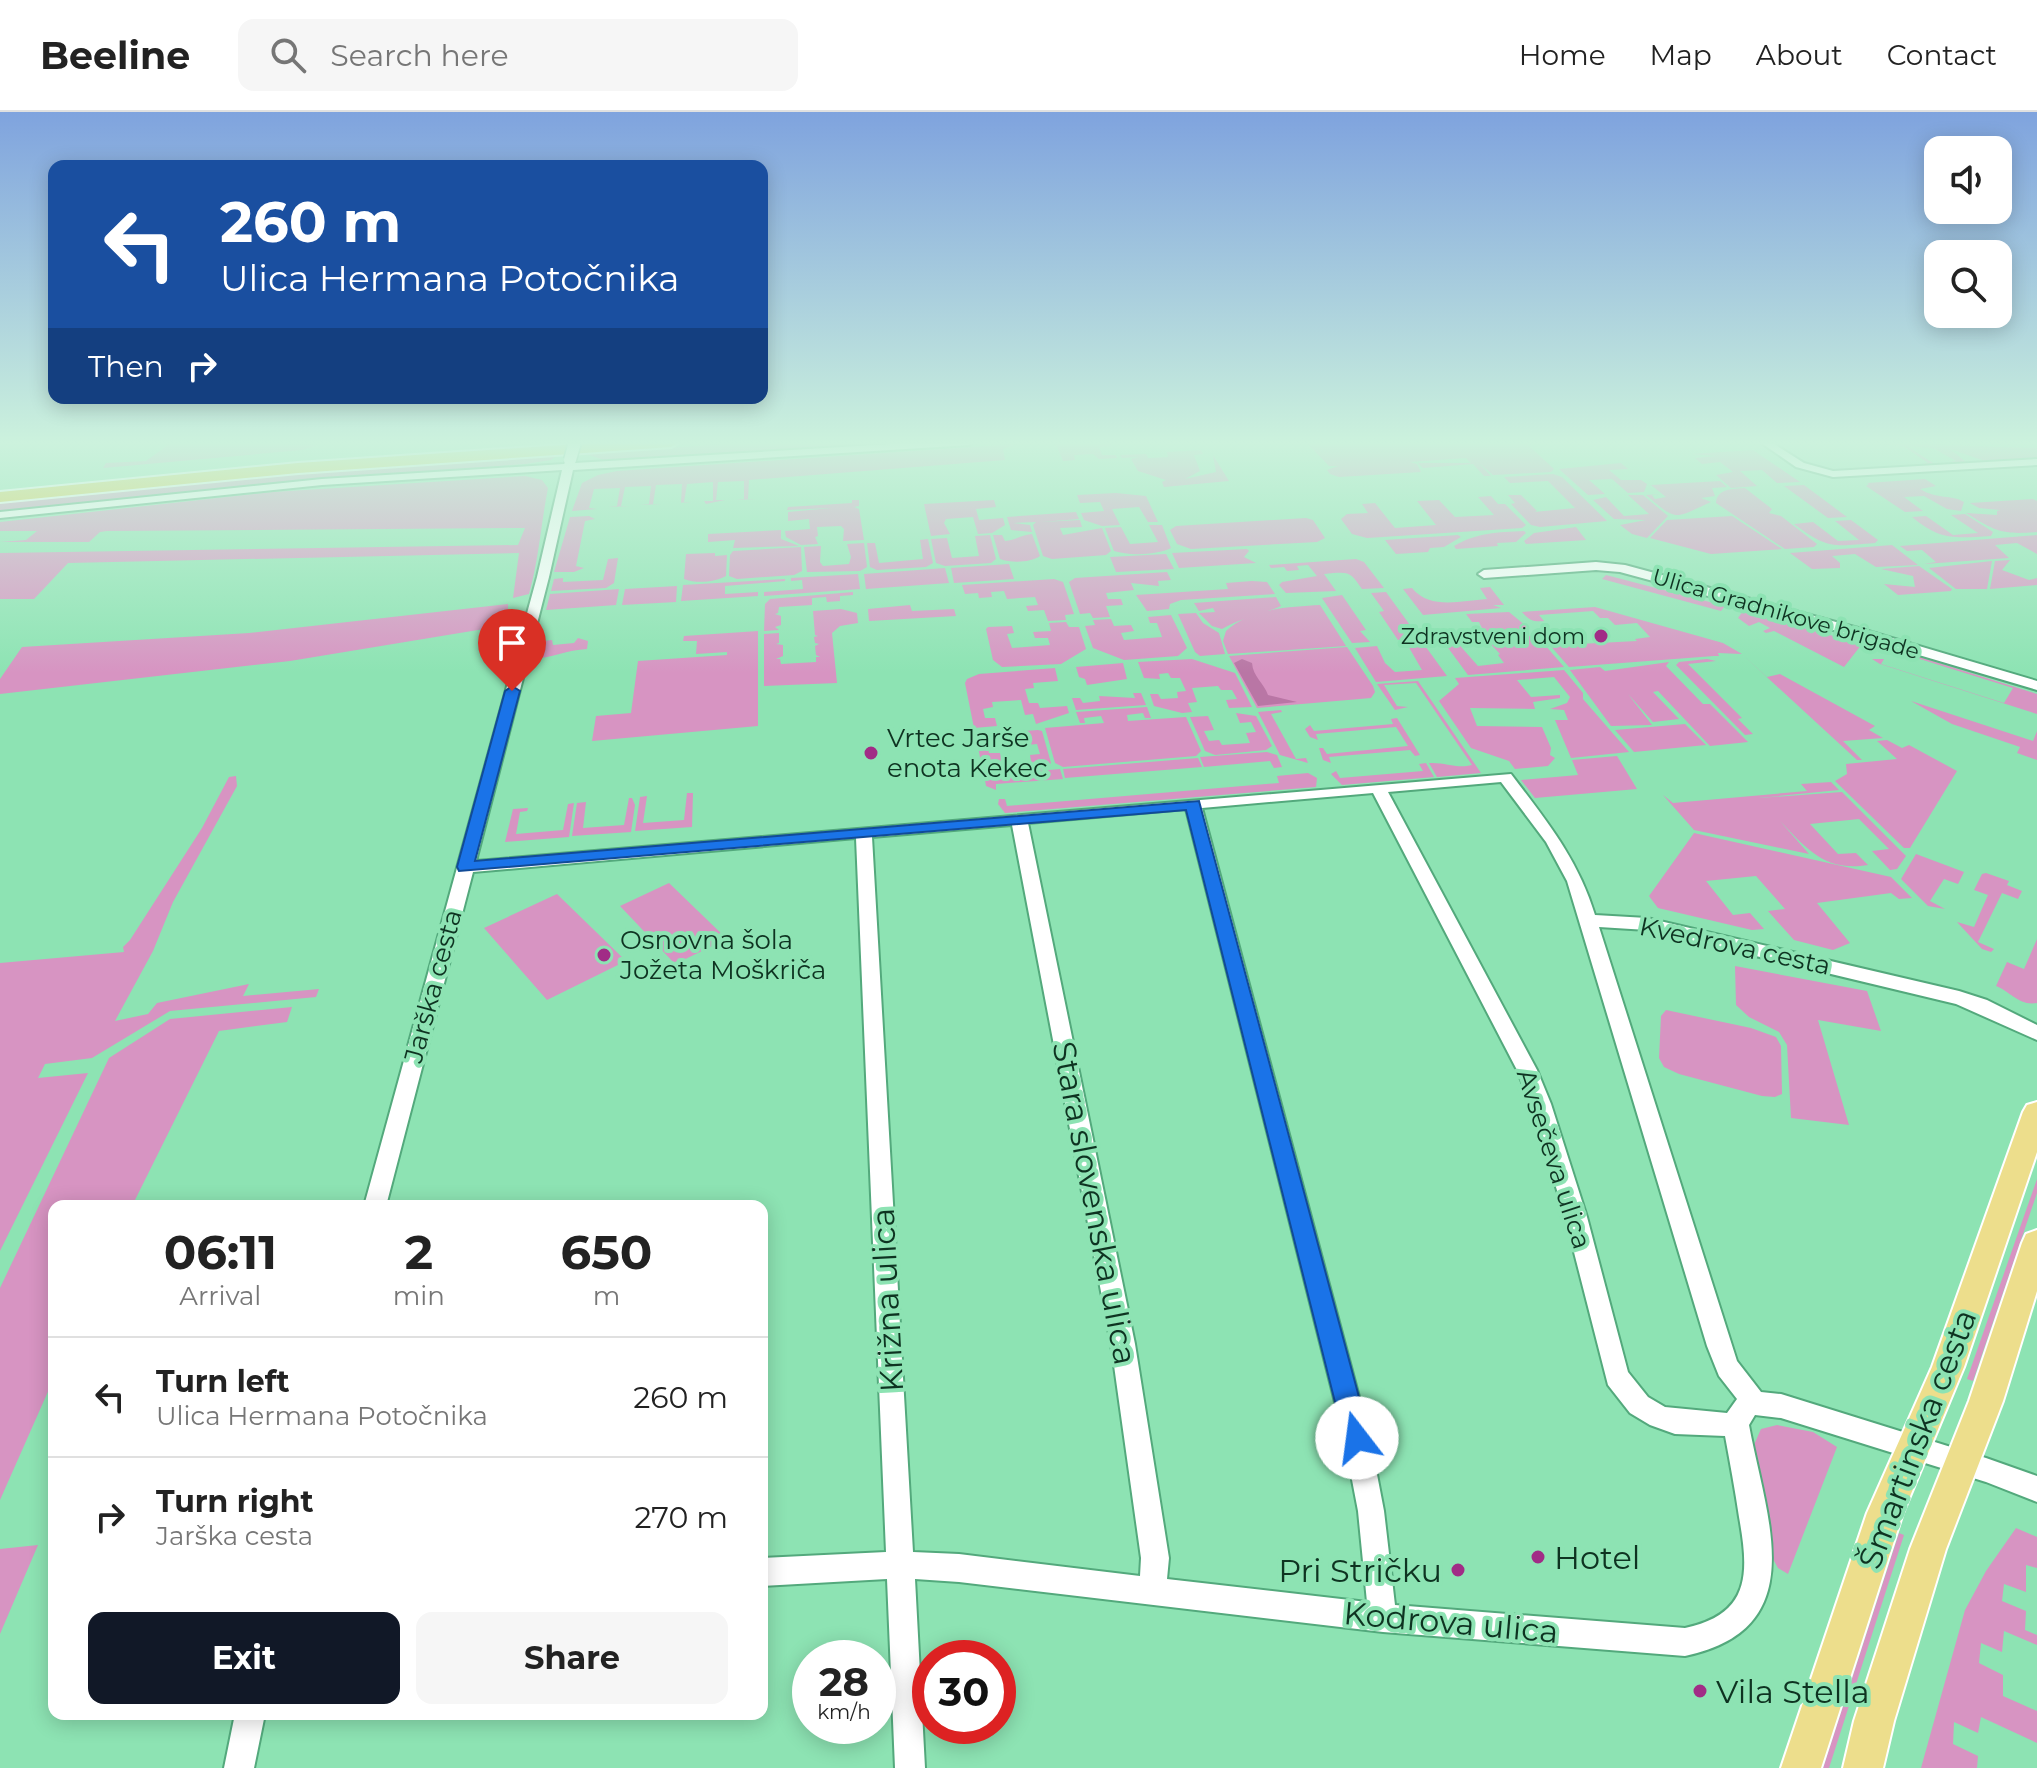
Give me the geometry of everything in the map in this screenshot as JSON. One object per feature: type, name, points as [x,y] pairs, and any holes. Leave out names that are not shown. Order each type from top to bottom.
[{"type":"main road","name":"Šmartinska cesta","points":[[1801,1768],[1885,1513],[1948,1367],[2037,1112]]},
{"type":"main road","name":"Šmartinska cesta","points":[[1863,1768],[1874,1721],[1928,1549],[1986,1401],[2037,1243]]},
{"type":"street","name":"Jarška cesta","points":[[377,1200],[556,519]]},
{"type":"street","name":"Ulica Gradnikove brigade","points":[[1484,574],[1596,566],[1621,568],[1840,627],[2037,686]]},
{"type":"street","points":[[465,867],[1505,777],[1568,865],[1591,921],[1719,1346],[1728,1368],[1755,1403]]},
{"type":"street","name":"Avsečeva ulica","points":[[1379,789],[1527,1070],[1541,1104],[1576,1217],[1617,1377],[1639,1405],[1659,1417],[1675,1422],[1736,1425]]},
{"type":"street","points":[[1193,804],[1357,1438],[1371,1511],[1383,1618]]},
{"type":"street","name":"Stara slovenska ulica","points":[[1019,819],[1123,1344],[1155,1558],[1153,1590]]},
{"type":"street","name":"Križna ulica","points":[[864,832],[910,1768]]},
{"type":"street","name":"Kvedrova cesta","points":[[1591,921],[1647,924],[1959,998],[2037,1033]]},
{"type":"street","points":[[1736,1425],[1741,1411],[1755,1403],[1767,1402],[2037,1489]]},
{"type":"street","name":"Kodrova ulica","points":[[768,1572],[899,1565],[959,1568],[1383,1618],[1685,1642],[1708,1638],[1726,1630],[1752,1601],[1760,1559],[1736,1425]]},
{"type":"street","points":[[239,1768],[249,1720]]},
{"type":"shaded area","points":[[25,519],[543,519],[529,594],[513,598],[519,553],[68,563],[34,599],[0,599],[0,553],[518,545],[525,528],[107,531],[100,532],[89,542],[0,542],[26,540],[37,531],[0,531],[0,522]]},
{"type":"shaded area","points":[[569,519],[594,519],[585,521],[576,566],[584,568],[574,572],[554,572]]},
{"type":"shaded area","points":[[809,519],[861,519],[864,540],[843,541],[844,529],[841,526],[817,527],[818,536],[815,537],[818,544],[801,545],[786,537],[785,531],[810,529]]},
{"type":"shaded area","points":[[927,519],[946,519],[944,523],[950,534],[931,536]]},
{"type":"shaded area","points":[[974,519],[1003,519],[1005,525],[992,533],[978,534]]},
{"type":"shaded area","points":[[1008,519],[1080,520],[1082,527],[1060,528],[1063,535],[1102,528],[1111,551],[1106,555],[1052,559],[1043,556],[1033,525],[1036,522],[1013,523],[1030,525],[1032,532],[1011,530]]},
{"type":"shaded area","points":[[1117,519],[1120,525],[1102,526],[1084,520]]},
{"type":"shaded area","points":[[1310,519],[1325,538],[1317,542],[1191,549],[1177,544],[1170,530],[1176,526]]},
{"type":"shaded area","points":[[1341,519],[1388,519],[1395,528],[1436,525],[1431,519],[1520,519],[1526,525],[1522,528],[1367,538],[1352,534]]},
{"type":"shaded area","points":[[1526,519],[1607,521],[1540,527],[1531,525]]},
{"type":"shaded area","points":[[1623,519],[1665,519],[1647,538],[1632,534],[1620,525],[1646,520]]},
{"type":"shaded area","points":[[1737,519],[1782,549],[1711,554],[1650,538],[1667,520]]},
{"type":"shaded area","points":[[1740,519],[1785,519],[1817,544],[1814,547],[1785,549]]},
{"type":"shaded area","points":[[1915,519],[1931,519],[1953,535],[1978,533],[1957,519],[1973,519],[1993,532],[1991,536],[1949,536]]},
{"type":"shaded area","points":[[1976,519],[2037,519],[2037,532],[2015,533]]},
{"type":"shaded area","points":[[1851,520],[1878,540],[1875,543],[1832,544],[1794,524],[1813,522],[1838,541],[1859,540],[1835,521]]},
{"type":"shaded area","points":[[1149,525],[1162,525],[1171,548],[1143,554],[1114,551],[1105,528],[1121,527],[1130,544],[1158,542]]},
{"type":"shaded area","points":[[1576,527],[1586,540],[1526,544],[1524,541],[1534,533]]},
{"type":"shaded area","points":[[781,530],[781,539],[799,546],[733,548],[735,540],[708,542],[708,534]]},
{"type":"shaded area","points":[[1526,533],[1516,542],[1497,543],[1498,546],[1456,549],[1454,546],[1479,536]]},
{"type":"shaded area","points":[[1032,534],[1040,556],[1020,562],[1000,559],[993,535],[1002,535],[1005,541]]},
{"type":"shaded area","points":[[990,535],[996,559],[991,563],[945,566],[936,563],[931,539],[947,538],[952,558],[979,556],[975,536]]},
{"type":"shaded area","points":[[2037,535],[2037,554],[2017,543],[1995,545],[2009,558],[1924,564],[1936,562],[1922,550],[1907,551],[1900,546]]},
{"type":"shaded area","points":[[1461,537],[1444,547],[1430,548],[1428,552],[1396,554],[1385,540]]},
{"type":"shaded area","points":[[928,539],[933,563],[926,567],[877,570],[870,567],[867,543],[875,543],[879,563],[923,559],[920,540]]},
{"type":"shaded area","points":[[864,543],[867,567],[860,571],[807,572],[804,547],[821,546],[820,562],[823,566],[849,564],[851,557],[847,544]]},
{"type":"shaded area","points":[[1892,545],[1918,565],[1876,567],[1855,554],[1832,556],[1840,563],[1840,568],[1812,569],[1790,553]]},
{"type":"shaded area","points":[[801,547],[802,571],[794,575],[737,579],[729,576],[733,551]]},
{"type":"shaded area","points":[[1249,551],[1244,557],[1256,563],[1179,568],[1172,553]]},
{"type":"shaded area","points":[[715,553],[715,556],[727,555],[726,576],[706,582],[684,579],[686,554]]},
{"type":"shaded area","points":[[1166,554],[1174,569],[1116,572],[1110,557]]},
{"type":"shaded area","points":[[618,558],[614,583],[606,588],[551,591],[554,579],[563,578],[563,582],[603,580],[608,559]]},
{"type":"shaded area","points":[[1356,559],[1364,562],[1384,588],[1362,589],[1352,576],[1340,573],[1324,574],[1336,591],[1286,593],[1279,585],[1282,582],[1317,576],[1308,565],[1287,571],[1284,567],[1271,568],[1269,565]]},
{"type":"shaded area","points":[[2010,560],[2002,570],[2029,580],[2037,578],[2037,585],[1990,589],[1995,561]]},
{"type":"shaded area","points":[[1992,561],[1987,589],[1956,589],[1929,568]]},
{"type":"shaded area","points":[[1009,564],[1014,579],[954,583],[951,568]]},
{"type":"shaded area","points":[[1919,566],[1951,591],[1898,595],[1884,584],[1915,587],[1913,576],[1881,569]]},
{"type":"shaded area","points":[[945,568],[949,583],[866,589],[864,574]]},
{"type":"shaded area","points":[[1167,572],[1171,580],[1158,581],[1159,586],[1131,583],[1134,590],[1106,593],[1108,599],[1121,599],[1123,605],[1106,606],[1110,617],[1093,618],[1090,613],[1080,614],[1069,582],[1075,578]]},
{"type":"shaded area","points":[[858,574],[860,589],[764,596],[764,592],[803,589],[802,580],[791,581],[791,578]]},
{"type":"shaded area","points":[[1606,575],[1725,606],[1721,611],[1602,579]]},
{"type":"shaded area","points":[[785,579],[725,586],[725,594],[758,592],[758,596],[681,601],[683,585]]},
{"type":"shaded area","points":[[1054,579],[1063,582],[1074,614],[1065,615],[1066,620],[1048,621],[1044,610],[1028,611],[1026,606],[1038,605],[1035,597],[1007,599],[1004,591],[991,592],[992,597],[979,598],[978,593],[965,594],[962,585]]},
{"type":"shaded area","points":[[1267,582],[1275,594],[1181,600],[1170,604],[1169,609],[1147,611],[1136,595],[1228,589],[1226,583]]},
{"type":"shaded area","points":[[677,586],[676,602],[622,605],[625,589]]},
{"type":"shaded area","points":[[1490,587],[1504,605],[1493,605],[1501,608],[1423,615],[1403,589],[1412,588],[1428,599],[1446,602],[1487,599],[1480,588]]},
{"type":"shaded area","points":[[619,589],[616,605],[546,610],[550,594]]},
{"type":"shaded area","points":[[853,592],[853,595],[840,596],[840,601],[827,602],[826,597],[812,598],[812,605],[779,607],[775,614],[781,616],[781,625],[775,627],[779,630],[764,631],[765,604],[770,599]]},
{"type":"shaded area","points":[[1386,592],[1420,639],[1398,640],[1379,612],[1384,611],[1371,593]]},
{"type":"shaded area","points":[[1342,595],[1366,630],[1360,631],[1370,642],[1352,643],[1322,598]]},
{"type":"shaded area","points":[[1276,597],[1281,606],[1222,629],[1212,626],[1199,613],[1215,612],[1213,608],[1199,611],[1194,603]]},
{"type":"shaded area","points":[[508,604],[508,619],[490,628],[290,661],[0,694],[0,679],[22,647],[249,633]]},
{"type":"shaded area","points":[[910,605],[912,611],[954,609],[956,616],[869,621],[868,609]]},
{"type":"shaded area","points":[[1320,605],[1346,646],[1228,654],[1223,641],[1226,631],[1236,623],[1271,610]]},
{"type":"shaded area","points":[[1595,607],[1723,643],[1742,654],[1718,653],[1719,656],[1569,667],[1541,635],[1551,634],[1560,645],[1637,641],[1635,639],[1650,637],[1637,623],[1615,625],[1593,611],[1539,615],[1544,621],[1532,620],[1522,612]]},
{"type":"shaded area","points":[[841,609],[857,613],[858,623],[840,626],[832,633],[837,683],[764,686],[764,634],[779,633],[779,643],[776,644],[783,645],[783,656],[776,659],[780,659],[781,664],[816,662],[816,657],[820,657],[816,655],[815,646],[819,644],[815,643],[814,637],[818,636],[815,635],[813,611]]},
{"type":"shaded area","points":[[1743,611],[1862,644],[1844,667],[1774,631],[1766,633],[1763,631],[1770,628],[1759,622],[1749,626],[1738,618]]},
{"type":"shaded area","points":[[1509,612],[1526,626],[1525,629],[1485,634],[1479,622],[1472,622],[1466,614]]},
{"type":"shaded area","points":[[1196,613],[1203,623],[1219,633],[1225,654],[1200,656],[1195,652],[1178,614]]},
{"type":"shaded area","points":[[1171,615],[1187,648],[1178,656],[1124,660],[1093,648],[1085,626],[1095,625],[1093,620],[1111,619],[1114,626],[1131,625],[1134,631],[1121,633],[1124,640],[1162,637],[1157,623],[1150,623],[1148,617]]},
{"type":"shaded area","points":[[1066,622],[1069,627],[1079,627],[1086,649],[1061,664],[1002,667],[993,660],[988,627],[1012,626],[1014,633],[1007,634],[1012,648],[1050,645],[1048,638],[1035,638],[1033,632],[1051,631],[1049,623]]},
{"type":"shaded area","points":[[758,631],[758,726],[592,741],[596,716],[631,713],[638,661],[727,655],[727,652],[696,654],[697,641],[683,641],[684,636]]},
{"type":"shaded area","points":[[578,638],[588,641],[587,649],[531,659],[535,642],[552,640],[553,645],[574,643]]},
{"type":"shaded area","points":[[1485,638],[1539,638],[1564,667],[1468,675],[1443,641],[1455,640],[1478,666],[1504,663]]},
{"type":"shaded area","points":[[1423,643],[1447,676],[1376,682],[1355,648],[1377,646],[1385,663],[1395,672],[1422,670],[1407,644]]},
{"type":"shaded area","points":[[1347,647],[1373,686],[1375,692],[1371,698],[1257,708],[1229,656]]},
{"type":"shaded area","points":[[1877,648],[1894,649],[2037,694],[2037,714],[1880,664],[1872,659],[1884,659],[1881,664],[2004,703],[2013,688],[1891,650],[1888,654]]},
{"type":"shaded area","points":[[1744,656],[1767,677],[1780,674],[1875,726],[1869,730],[1883,738],[1843,741],[1862,760],[1857,760]]},
{"type":"shaded area","points":[[1192,659],[1235,673],[1252,707],[1229,708],[1226,700],[1237,699],[1232,690],[1221,690],[1218,686],[1192,688],[1197,702],[1188,703],[1192,712],[1182,713],[1154,706],[1150,694],[1158,694],[1161,699],[1178,698],[1177,692],[1186,691],[1180,678],[1171,678],[1168,673],[1159,674],[1160,679],[1144,678],[1138,662]]},
{"type":"shaded area","points":[[1242,659],[1252,663],[1268,695],[1297,702],[1258,706],[1234,663]]},
{"type":"shaded area","points":[[1707,659],[1716,661],[1688,664],[1742,718],[1738,719],[1753,734],[1745,735],[1676,665]]},
{"type":"shaded area","points":[[1669,662],[1666,666],[1703,704],[1710,704],[1748,742],[1710,746],[1658,691],[1653,692],[1679,719],[1653,722],[1628,694],[1652,725],[1611,726],[1570,670],[1600,667],[1605,671]]},
{"type":"shaded area","points":[[1123,663],[1127,679],[1087,685],[1085,679],[1079,677],[1076,667]]},
{"type":"shaded area","points":[[1055,668],[1058,681],[1033,683],[1034,688],[1025,689],[1029,703],[1038,703],[1040,708],[1067,706],[1069,713],[1036,724],[1033,714],[1025,715],[1021,700],[992,702],[993,707],[983,709],[985,718],[995,718],[997,726],[974,728],[965,683],[967,679],[979,674]]},
{"type":"shaded area","points":[[1564,670],[1583,693],[1583,699],[1629,752],[1571,758],[1555,720],[1568,720],[1564,710],[1550,709],[1567,703],[1570,697],[1554,677],[1517,680],[1531,697],[1560,695],[1560,698],[1533,702],[1535,709],[1470,708],[1477,726],[1542,727],[1551,748],[1550,755],[1555,758],[1548,766],[1515,769],[1509,761],[1471,748],[1439,701],[1459,684],[1455,678]]},
{"type":"shaded area","points":[[1418,681],[1481,773],[1437,777],[1429,763],[1472,765],[1416,683],[1384,685],[1397,706],[1408,707],[1395,710],[1377,684]]},
{"type":"shaded area","points":[[1133,693],[1141,693],[1146,705],[1076,710],[1072,698],[1080,698],[1083,703],[1100,701],[1099,696],[1135,698]]},
{"type":"shaded area","points":[[1911,701],[2033,741],[2037,731],[2037,760],[2017,753],[2020,747],[1952,724]]},
{"type":"shaded area","points":[[1147,707],[1151,718],[1145,718],[1143,713],[1127,715],[1128,721],[1186,717],[1201,751],[1196,756],[1063,767],[1055,763],[1045,728],[1104,723],[1101,716],[1084,718],[1085,723],[1080,723],[1076,712]]},
{"type":"shaded area","points":[[1281,710],[1271,714],[1296,759],[1306,758],[1308,763],[1280,755],[1258,712]]},
{"type":"shaded area","points":[[1236,713],[1256,716],[1272,746],[1266,750],[1215,755],[1205,751],[1190,717],[1208,716],[1214,730],[1204,731],[1209,741],[1219,740],[1222,745],[1250,743],[1246,733],[1256,732],[1251,722],[1240,723]]},
{"type":"shaded area","points":[[1397,718],[1420,755],[1415,756],[1410,750],[1329,757],[1331,763],[1323,760],[1319,748],[1327,754],[1408,746],[1396,727],[1316,734],[1318,740],[1310,737],[1305,729],[1310,725],[1314,731],[1393,724],[1391,719]]},
{"type":"shaded area","points":[[1685,724],[1706,745],[1634,752],[1615,730]]},
{"type":"shaded area","points":[[1025,731],[1042,731],[1051,763],[1044,769],[990,772],[982,769],[977,740],[995,736],[996,742],[987,743],[989,753],[1000,753],[1002,763],[1031,761],[1030,755],[1040,754],[1037,744],[1028,745]]},
{"type":"shaded area","points":[[1887,740],[1902,748],[1909,745],[1957,771],[1910,848],[1904,848],[1835,781],[1847,774],[1846,764],[1897,759],[1877,741]]},
{"type":"shaded area","points":[[1267,752],[1277,755],[1282,767],[1274,768],[1270,761],[1204,767],[1200,757]]},
{"type":"shaded area","points":[[1617,756],[1637,789],[1535,798],[1521,780],[1578,775],[1572,760]]},
{"type":"shaded area","points":[[1198,758],[1202,767],[1065,778],[1063,769]]},
{"type":"shaded area","points":[[1426,763],[1434,777],[1342,785],[1331,774],[1336,771],[1340,778],[1423,771],[1419,764]]},
{"type":"shaded area","points":[[1060,769],[1063,779],[996,784],[996,790],[986,786],[985,780],[992,775]]},
{"type":"shaded area","points":[[1308,773],[1317,778],[1316,787],[1005,813],[998,804],[999,799],[1005,799],[1007,806],[1279,783],[1277,776]]},
{"type":"shaded area","points":[[236,776],[237,786],[173,902],[153,951],[115,1021],[148,1014],[157,1003],[249,984],[243,996],[319,989],[316,997],[170,1011],[92,1058],[45,1064],[38,1078],[88,1073],[0,1251],[0,963],[124,952],[123,947],[202,828],[229,777]]},
{"type":"shaded area","points":[[1831,782],[1839,790],[1759,798],[1842,792],[1906,856],[1897,869],[1890,870],[1872,851],[1889,849],[1859,819],[1810,824],[1838,854],[1856,853],[1868,865],[1840,865],[1828,862],[1808,849],[1780,821],[1809,854],[1694,830],[1663,795],[1673,803],[1807,791],[1801,784]]},
{"type":"shaded area","points":[[687,793],[693,793],[692,827],[635,831],[640,797],[647,796],[643,823],[684,820]]},
{"type":"shaded area","points":[[629,798],[635,805],[631,832],[572,836],[577,803],[586,802],[583,828],[624,825]]},
{"type":"shaded area","points":[[574,803],[569,837],[505,842],[513,809],[528,808],[520,812],[516,834],[563,830],[568,804]]},
{"type":"shaded area","points":[[1694,833],[1891,877],[1912,898],[1899,899],[1891,893],[1817,903],[1850,943],[1833,950],[1794,940],[1768,911],[1785,909],[1756,876],[1706,881],[1733,915],[1750,913],[1764,929],[1752,930],[1658,908],[1649,896]]},
{"type":"shaded area","points":[[1916,854],[1964,872],[1958,884],[1944,879],[1930,901],[1945,909],[1928,906],[1901,879]]},
{"type":"shaded area","points":[[1982,874],[2009,881],[2007,885],[2022,891],[2018,899],[2002,893],[1978,942],[1994,949],[1991,952],[1982,949],[1957,922],[1974,927],[1988,895],[1974,890]]},
{"type":"shaded area","points":[[669,883],[727,939],[675,964],[620,906]]},
{"type":"shaded area","points":[[557,894],[626,961],[547,1000],[484,928]]},
{"type":"shaded area","points":[[2037,939],[2037,1003],[2020,1001],[1996,986],[2007,962],[2024,969]]},
{"type":"shaded area","points":[[1735,966],[1867,991],[1881,1031],[1818,1020],[1849,1125],[1791,1118],[1787,1045],[1779,1032],[1749,1017],[1736,1005]]},
{"type":"shaded area","points":[[292,1007],[287,1022],[219,1031],[135,1200],[48,1200],[48,1392],[0,1500],[0,1288],[109,1058],[170,1019]]},
{"type":"shaded area","points":[[1666,1010],[1751,1028],[1776,1037],[1781,1046],[1782,1094],[1762,1096],[1679,1074],[1664,1067],[1659,1058],[1661,1016]]},
{"type":"shaded area","points":[[2037,1179],[2037,1193],[1973,1381],[1967,1379]]},
{"type":"shaded area","points":[[1777,1425],[1813,1432],[1837,1447],[1788,1574],[1778,1568],[1772,1557],[1753,1447],[1761,1429]]},
{"type":"shaded area","points":[[2016,1528],[2037,1537],[2037,1568],[2026,1565],[2026,1592],[2004,1584],[2002,1601],[2026,1611],[2025,1630],[2037,1635],[2037,1645],[2004,1631],[2002,1652],[1981,1643],[1979,1663],[2003,1675],[2003,1696],[2037,1711],[2037,1743],[1981,1717],[1978,1733],[1954,1722],[1953,1744],[1978,1756],[1977,1768],[1921,1768],[1965,1610],[1986,1571]]},
{"type":"shaded area","points":[[1899,1533],[1904,1535],[1829,1768],[1823,1768]]},
{"type":"shaded area","points":[[38,1545],[0,1634],[0,1549]]},
{"type":"place","name":"Zdravstveni dom","points":[[1601,636]]},
{"type":"place","name":"Vrtec Jarše enota Kekec","points":[[871,753]]},
{"type":"place","name":"Osnovna šola Jožeta Moškriča","points":[[604,955]]},
{"type":"place","name":"Hotel","points":[[1538,1557]]},
{"type":"place","name":"Pri Stričku","points":[[1458,1570]]},
{"type":"place","name":"Vila Stella","points":[[1700,1691]]},
{"type":"route","points":[[512,691],[465,867],[1193,804],[1357,1438]]}]
